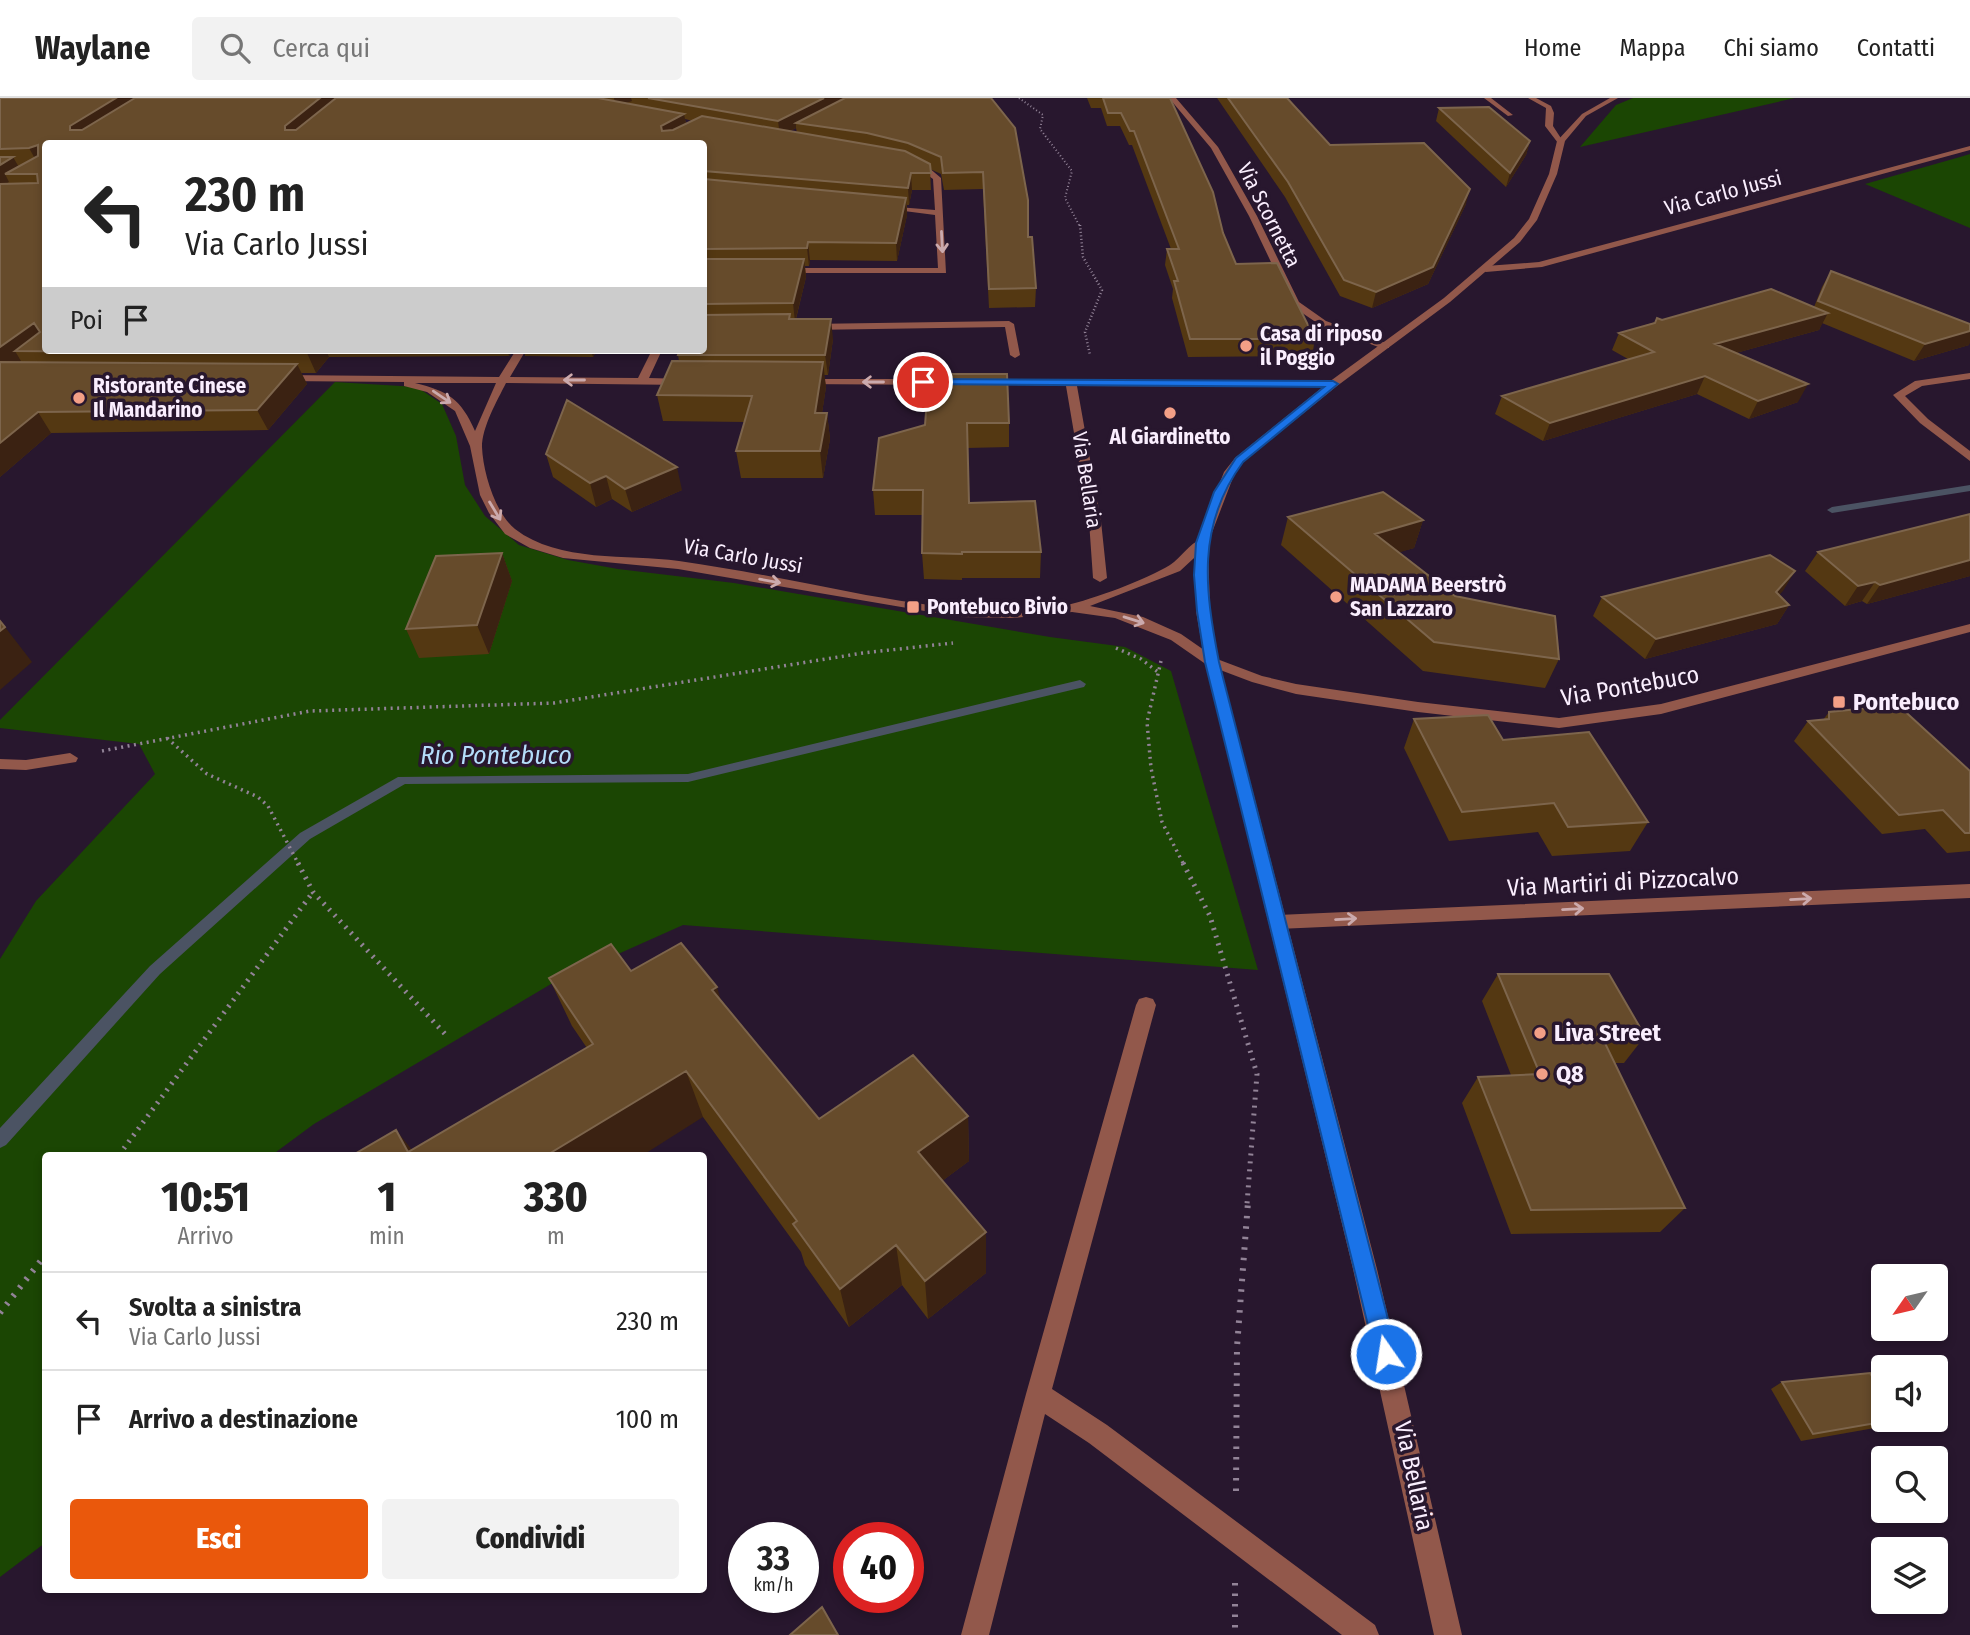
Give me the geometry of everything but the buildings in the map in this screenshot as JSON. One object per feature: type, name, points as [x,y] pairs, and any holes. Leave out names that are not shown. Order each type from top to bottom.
[{"type":"street","name":"Via Scornetta","points":[[1172,98],[1213,147],[1253,216],[1295,304],[1323,323],[1385,346]]},
{"type":"street","points":[[1487,98],[1510,115]]},
{"type":"street","points":[[1531,98],[1549,107],[1549,126],[1561,141]]},
{"type":"street","points":[[977,382],[1333,384],[1486,269],[1517,240],[1533,220],[1553,174],[1561,141],[1584,115],[1615,98]]},
{"type":"street","name":"Via Carlo Jussi","points":[[1486,269],[1539,264],[1970,148]]},
{"type":"street","points":[[770,271],[943,271],[937,178],[925,169],[895,161]]},
{"type":"street","points":[[871,207],[940,214]]},
{"type":"street","points":[[801,327],[1009,324],[1015,355]]},
{"type":"street","points":[[502,380],[519,354]]},
{"type":"street","points":[[642,382],[655,354]]},
{"type":"street","points":[[1970,376],[1919,383],[1898,395],[1924,421],[1970,457]]},
{"type":"street","name":"Via Carlo Jussi","points":[[384,377],[431,390],[460,409],[476,446],[486,495],[495,513],[510,531],[535,545],[563,554],[678,565],[960,613],[1014,614],[1067,609],[1094,610],[1138,620],[1176,637],[1212,662]]},
{"type":"street","name":"Via Carlo Jussi","points":[[266,378],[696,382]]},
{"type":"street","name":"Via Carlo Jussi","points":[[476,446],[485,414],[502,380]]},
{"type":"street","points":[[789,382],[964,382]]},
{"type":"street","name":"Via Bellaria","points":[[1071,382],[1095,521],[1100,578]]},
{"type":"street","name":"Via Bellaria","points":[[1333,384],[1240,460],[1220,492],[1202,543],[1203,611],[1212,662],[1352,1209],[1411,1459],[1448,1635]]},
{"type":"street","name":"Via Carlo Jussi","points":[[1067,609],[1157,577],[1175,568],[1202,543]]},
{"type":"street","name":"Via Pontebuco","points":[[1212,662],[1257,679],[1296,689],[1559,723],[1661,709],[1970,628]]},
{"type":"street","points":[[0,764],[26,765],[70,758]]},
{"type":"street","name":"Via Martiri di Pizzocalvo","points":[[1278,922],[1970,891]]},
{"type":"street","points":[[975,1635],[1038,1394],[1146,1005]]},
{"type":"street","points":[[1038,1394],[1098,1434],[1365,1635]]},
{"type":"path","points":[[1019,98],[1043,115],[1040,129],[1072,171],[1065,198],[1080,224],[1083,257],[1102,290],[1085,332],[1097,383]]},
{"type":"path","points":[[70,758],[166,737],[310,711],[554,703],[863,653],[959,642]]},
{"type":"path","points":[[1106,643],[1141,659],[1158,672]]},
{"type":"path","points":[[1162,660],[1147,722],[1150,768],[1162,822],[1210,916],[1257,1074],[1237,1347],[1235,1635]]},
{"type":"path","points":[[166,737],[207,774],[258,797],[268,806],[313,892],[446,1035]]},
{"type":"path","points":[[121,1152],[313,892]]},
{"type":"path","points":[[0,1313],[42,1259]]},
{"type":"green space","points":[[1633,98],[1795,98],[1580,147],[1616,105]]},
{"type":"green space","points":[[1970,154],[1970,228],[1865,184],[1960,157]]},
{"type":"green space","points":[[335,382],[417,387],[442,404],[456,436],[465,485],[485,516],[519,545],[568,560],[618,569],[734,583],[1050,637],[1125,647],[1171,671],[1258,970],[683,925],[551,984],[314,1124],[276,1152],[42,1152],[42,1545],[0,1577],[0,959],[36,901],[155,774],[139,744],[0,728],[0,720]]},
{"type":"waterway","name":"Rio Pontebuco","points":[[1832,510],[1970,488]]},
{"type":"waterway","name":"Rio Pontebuco","points":[[0,1140],[155,970],[305,836],[403,780],[688,778],[1080,684]]},
{"type":"place","name":"Casa di riposo il Poggio","points":[[1246,346]]},
{"type":"place","name":"Ristorante Cinese Il Mandarino","points":[[79,398]]},
{"type":"place","name":"Al Giardinetto","points":[[1170,413]]},
{"type":"place","name":"MADAMA Beerstrò San Lazzaro","points":[[1336,597]]},
{"type":"place","name":"Pontebuco Bivio","points":[[913,607]]},
{"type":"place","name":"Pontebuco","points":[[1839,702]]},
{"type":"place","name":"Liva Street","points":[[1540,1033]]},
{"type":"place","name":"Q8","points":[[1542,1074]]},
{"type":"route","points":[[923,382],[1333,384],[1240,460],[1228,475],[1202,543],[1200,575],[1212,662],[1349,1195],[1386,1354]]}]
